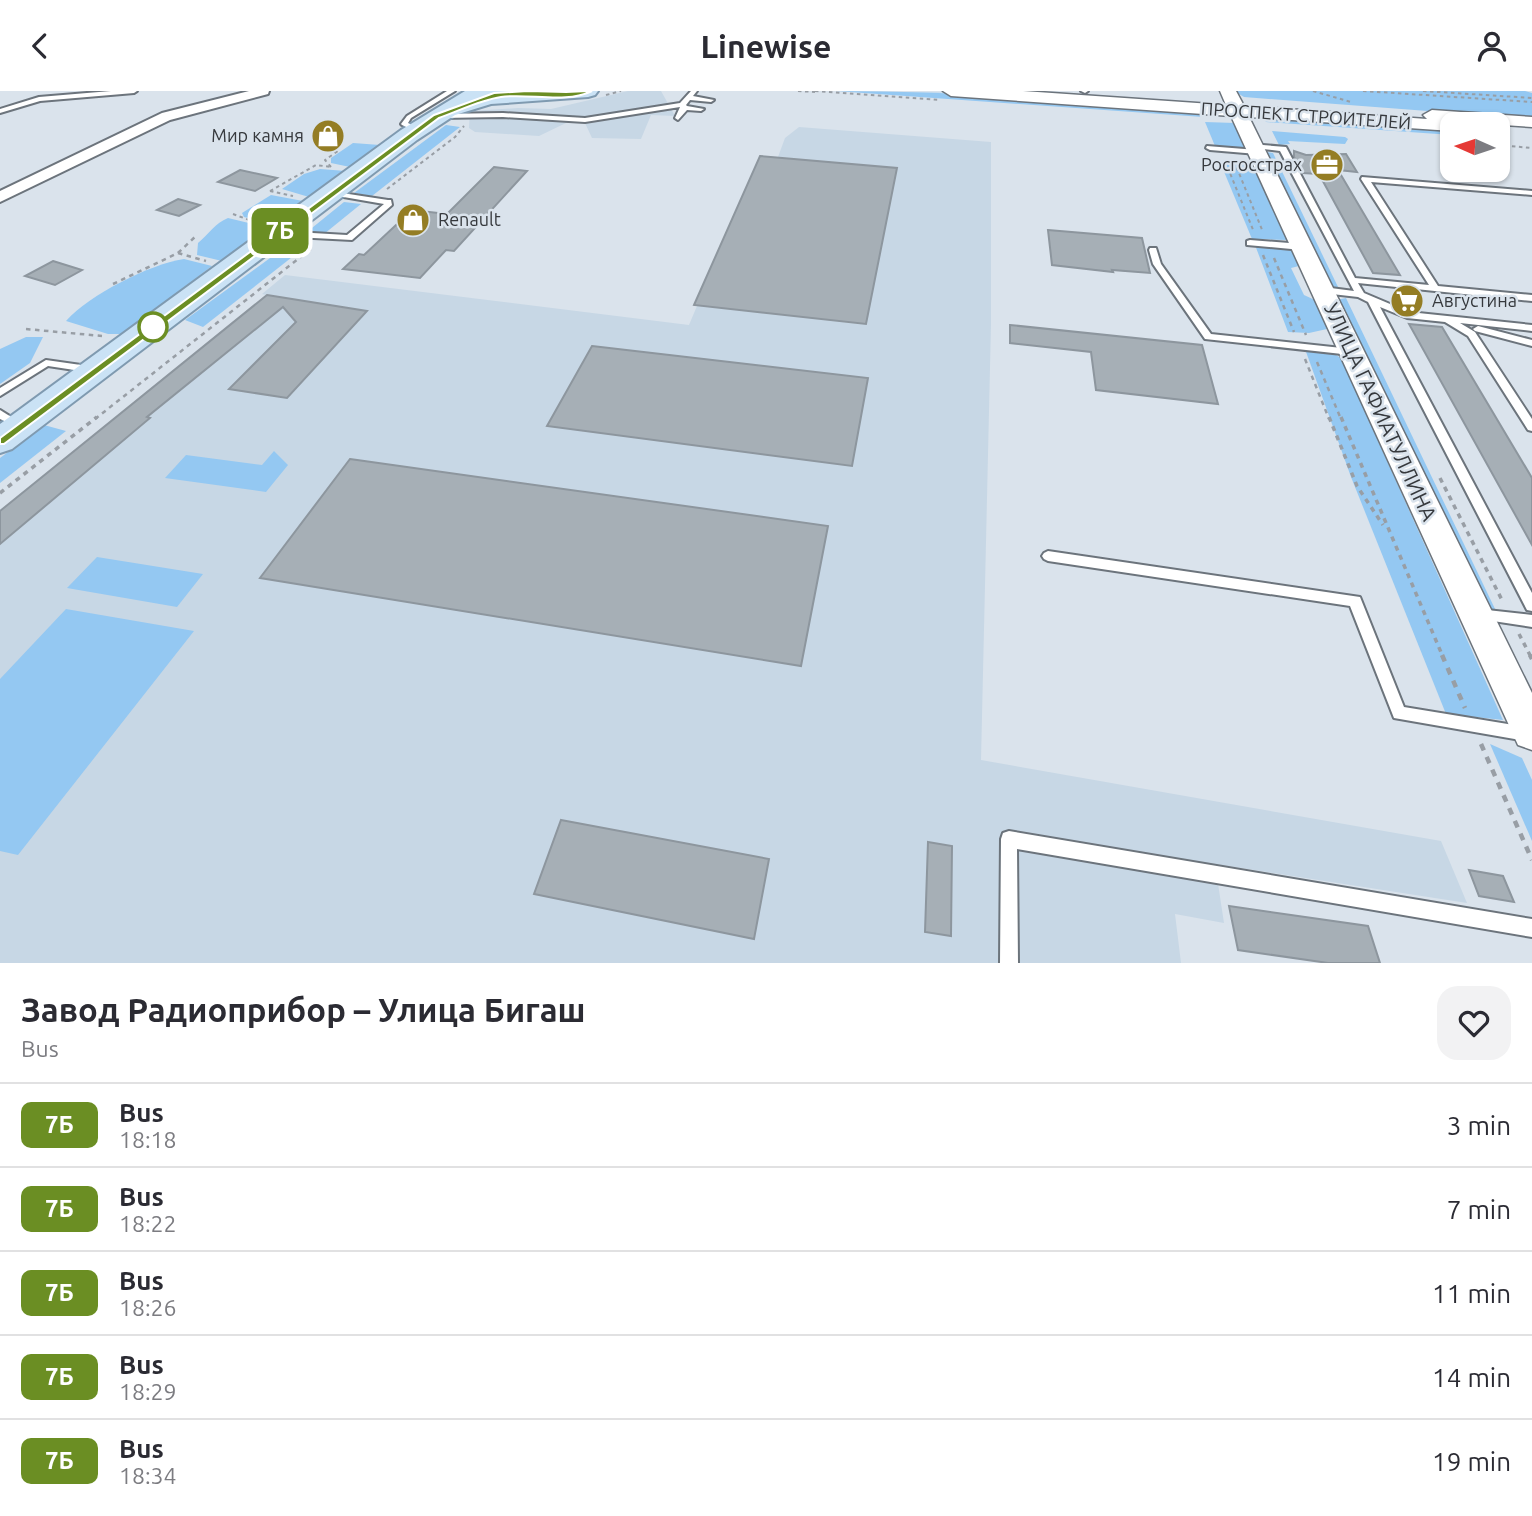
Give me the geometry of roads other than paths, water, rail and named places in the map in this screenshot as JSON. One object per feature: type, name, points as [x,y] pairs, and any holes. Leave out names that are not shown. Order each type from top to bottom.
[{"type":"main road","points":[[5,430],[136,339],[278,233],[331,180],[361,171],[427,123],[479,91]]},
{"type":"main road","points":[[528,91],[549,95]]},
{"type":"main road","points":[[427,123],[497,95],[528,92],[549,95],[589,91]]},
{"type":"street","points":[[0,197],[167,116],[262,91]]},
{"type":"street","name":"ПРОСПЕКТ СТРОИТЕЛЕЙ","points":[[951,91],[1233,101],[1440,125]]},
{"type":"street","name":"ПРОСПЕКТ СТРОИТЕЛЕЙ","points":[[1084,91],[1139,99]]},
{"type":"street","name":"УЛИЦА ГАФИАТУЛЛИНА","points":[[1233,101],[1532,734]]},
{"type":"street","name":"ПРОСПЕКТ СТРОИТЕЛЕЙ","points":[[1326,112],[1532,122]]},
{"type":"street","points":[[1510,130],[1532,131]]},
{"type":"lane","points":[[0,111],[39,99],[134,91]]},
{"type":"lane","points":[[452,91],[409,117],[404,124],[427,123],[467,115],[597,118],[683,106],[701,109]]},
{"type":"lane","points":[[678,118],[694,91]]},
{"type":"lane","points":[[688,98],[710,100]]},
{"type":"lane","points":[[597,118],[603,130]]},
{"type":"lane","points":[[1210,148],[1283,149],[1360,295]]},
{"type":"lane","points":[[1434,288],[1365,179],[1532,193]]},
{"type":"lane","points":[[278,233],[349,238],[388,205],[388,202],[373,200],[331,180]]},
{"type":"lane","points":[[1254,243],[1302,247]]},
{"type":"lane","points":[[1153,250],[1157,264],[1208,337],[1351,352]]},
{"type":"lane","points":[[1352,280],[1532,298]]},
{"type":"lane","points":[[1322,291],[1360,295],[1407,315],[1532,328]]},
{"type":"lane","points":[[1372,300],[1532,607]]},
{"type":"lane","points":[[1444,319],[1532,343]]},
{"type":"lane","points":[[1444,319],[1472,334],[1532,427]]},
{"type":"lane","points":[[0,393],[46,363],[81,368]]},
{"type":"lane","points":[[0,414],[5,430]]},
{"type":"lane","points":[[1048,556],[1355,601],[1399,713],[1532,734]]},
{"type":"lane","points":[[1475,613],[1532,621]]},
{"type":"lane","points":[[1009,963],[1009,839],[1532,928]]},
{"type":"place","name":"Мир камня","points":[[328,136]]},
{"type":"place","name":"Росгосстрах","points":[[1327,165]]},
{"type":"place","name":"Renault","points":[[413,220]]},
{"type":"place","name":"Августина","points":[[1407,301]]}]
